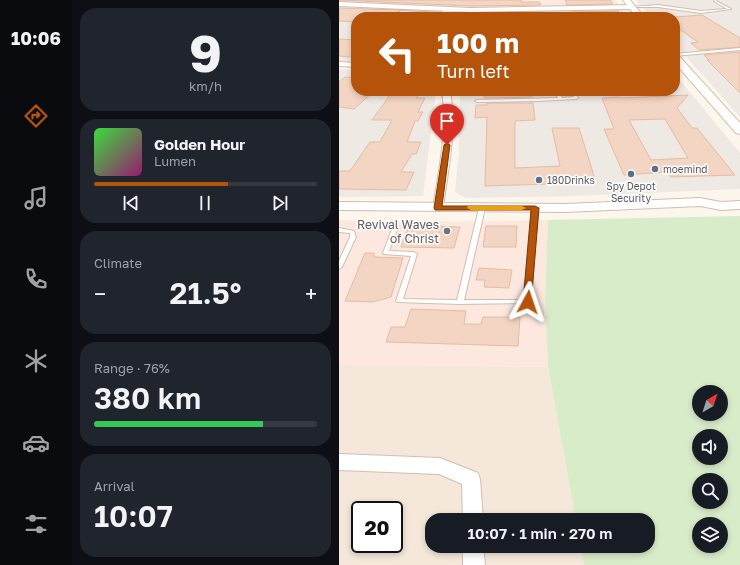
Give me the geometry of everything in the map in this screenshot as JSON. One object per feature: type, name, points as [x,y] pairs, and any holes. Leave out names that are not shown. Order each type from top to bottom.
[{"type":"main road","points":[[626,0],[636,12]]},
{"type":"main road","points":[[680,62],[740,130]]},
{"type":"street","points":[[339,4],[421,11],[632,7]]},
{"type":"street","points":[[339,64],[351,65]]},
{"type":"street","points":[[438,208],[447,145],[449,109],[448,96]]},
{"type":"street","points":[[700,202],[711,196],[740,196]]},
{"type":"street","points":[[339,206],[535,208],[700,202],[721,206],[740,205]]},
{"type":"street","points":[[339,462],[440,466],[471,479],[473,513]]},
{"type":"street","points":[[473,553],[473,565]]},
{"type":"lane","points":[[632,7],[658,6],[701,12],[730,9],[716,0]]},
{"type":"lane","points":[[401,12],[421,11]]},
{"type":"lane","points":[[443,11],[466,12]]},
{"type":"lane","points":[[705,53],[740,48]]},
{"type":"lane","points":[[680,56],[740,52]]},
{"type":"lane","points":[[477,101],[561,99],[576,98],[575,96]]},
{"type":"lane","points":[[460,302],[482,208]]},
{"type":"lane","points":[[395,230],[386,253],[414,254],[399,301],[528,302],[535,208]]},
{"type":"lane","points":[[339,230],[352,232],[353,237],[339,268]]},
{"type":"shaded area","points":[[339,0],[526,0],[527,7],[428,7],[339,2]]},
{"type":"shaded area","points":[[526,0],[615,0],[619,5],[527,7]]},
{"type":"shaded area","points":[[636,0],[740,0],[740,117],[680,50],[680,12],[647,12]]},
{"type":"shaded area","points":[[339,7],[473,12],[351,12],[351,62],[339,61]]},
{"type":"shaded area","points":[[622,10],[624,12],[473,12]]},
{"type":"shaded area","points":[[339,69],[351,70],[351,96],[434,96],[423,196],[339,197]]},
{"type":"shaded area","points":[[680,80],[740,153],[740,189],[575,196],[466,198],[455,192],[459,151],[460,96],[680,96]]},
{"type":"shaded area","points":[[339,220],[414,222],[548,220],[545,296],[548,367],[339,364]]},
{"type":"shaded area","points":[[339,364],[548,367],[575,513],[425,513],[425,553],[581,553],[584,565],[339,565]]},
{"type":"green space","points":[[740,216],[740,565],[584,565],[581,553],[655,553],[655,513],[575,513],[548,367],[545,296],[548,220]]},
{"type":"building","points":[[339,0],[521,0],[521,2],[539,2],[541,5],[470,6]]},
{"type":"building","points":[[565,0],[610,0],[613,4],[567,5]]},
{"type":"building","points":[[339,8],[399,10],[400,12],[351,12],[351,22],[339,21]]},
{"type":"building","points":[[618,11],[619,12],[571,12]]},
{"type":"building","points":[[702,15],[740,38],[740,47],[699,50],[691,43],[698,42],[680,29],[680,17]]},
{"type":"building","points":[[339,39],[351,40],[351,56],[349,57],[339,56]]},
{"type":"building","points":[[740,52],[740,93],[707,60],[709,60],[704,55]]},
{"type":"building","points":[[345,77],[351,78],[351,96],[368,96],[354,109],[339,107],[339,82]]},
{"type":"building","points":[[688,95],[677,108],[692,128],[697,128],[735,175],[671,177],[668,172],[624,175],[604,129],[614,129],[602,98]],"holes":[[[665,119],[688,158],[651,160],[629,120]]]},
{"type":"building","points":[[389,96],[418,96],[416,98],[425,98],[418,112],[423,112],[418,121],[415,121],[407,142],[421,142],[416,154],[412,154],[401,172],[414,172],[406,190],[339,189],[339,171],[350,171],[370,142],[380,142],[392,120],[372,120]]},
{"type":"building","points":[[484,96],[532,97],[485,98]]},
{"type":"building","points":[[487,103],[533,103],[535,120],[515,121],[515,168],[560,166],[552,128],[579,128],[595,179],[550,181],[550,184],[485,186],[487,117],[475,118],[476,105],[487,105]]},
{"type":"building","points":[[409,225],[460,227],[454,248],[401,247]]},
{"type":"building","points":[[486,226],[517,226],[516,247],[483,247]]},
{"type":"building","points":[[365,253],[374,253],[374,257],[403,258],[391,297],[373,302],[345,301]]},
{"type":"building","points":[[479,268],[512,270],[509,288],[484,287],[485,280],[476,280]]},
{"type":"building","points":[[411,309],[466,311],[464,324],[481,324],[483,317],[520,317],[518,346],[386,342],[391,327],[405,327]]},
{"type":"slow traffic","points":[[471,208],[522,208]]},
{"type":"place","name":"moemind","points":[[655,169]]},
{"type":"place","name":"Spy Depot Security","points":[[631,174]]},
{"type":"place","name":"180Drinks","points":[[539,180]]},
{"type":"place","name":"Revival Waves of Christ","points":[[447,231]]},
{"type":"route","points":[[447,145],[438,208],[535,208],[528,302]]}]
